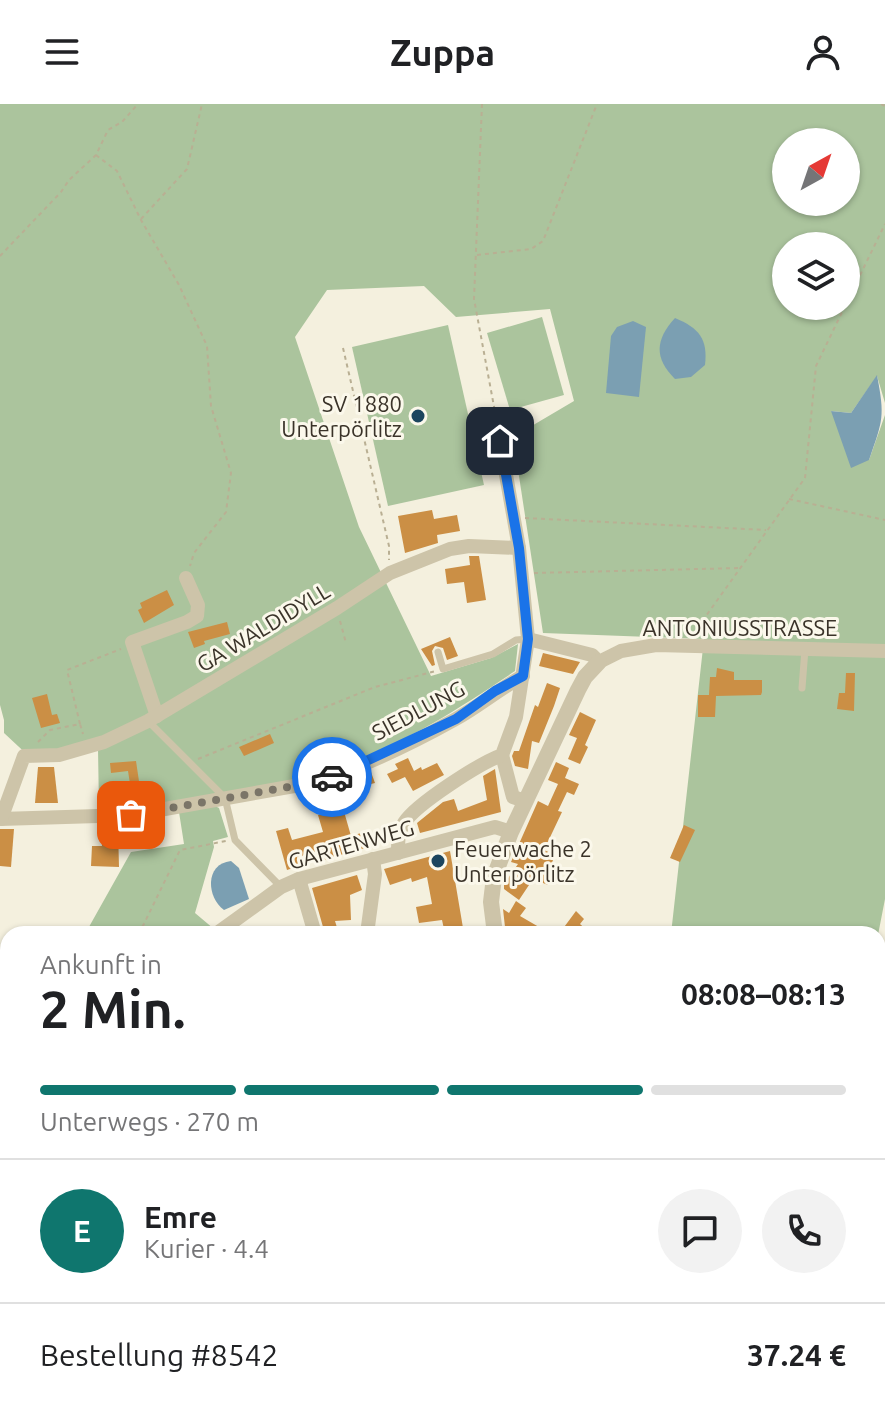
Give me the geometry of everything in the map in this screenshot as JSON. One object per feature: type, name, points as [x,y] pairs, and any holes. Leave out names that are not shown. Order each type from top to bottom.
[{"type":"street","points":[[500,441],[519,548],[528,639],[516,717],[502,755],[513,797],[525,801]]},
{"type":"street","name":"GA WALDIDYLL","points":[[24,756],[59,755],[87,747],[153,719],[390,573],[450,549],[469,546],[519,548]]},
{"type":"street","name":"GA WALDIDYLL","points":[[132,642],[197,616],[198,605],[186,578]]},
{"type":"street","points":[[494,926],[492,890],[511,832],[585,677],[599,662],[592,655],[528,639]]},
{"type":"street","points":[[132,642],[153,719]]},
{"type":"street","name":"ANTONIUSSTRASSE","points":[[599,662],[638,647],[885,651]]},
{"type":"street","name":"SIEDLUNG","points":[[0,815],[131,815],[317,782],[456,719],[495,691],[523,676]]},
{"type":"street","points":[[398,853],[398,835],[406,820],[481,763],[502,755]]},
{"type":"street","points":[[0,815],[24,756]]},
{"type":"street","name":"GARTENWEG","points":[[227,926],[281,887],[299,879],[495,827],[511,832]]},
{"type":"street","points":[[368,926],[375,874],[373,859]]},
{"type":"street","points":[[299,879],[313,926]]},
{"type":"lane","points":[[438,652],[443,669],[493,654],[516,640],[528,639]]},
{"type":"lane","points":[[802,688],[805,649]]},
{"type":"lane","points":[[153,719],[225,798],[235,840],[281,887]]},
{"type":"path","points":[[0,256],[96,155],[108,130],[122,122],[138,104]]},
{"type":"path","points":[[482,104],[474,299],[500,441]]},
{"type":"path","points":[[476,255],[531,249],[543,241],[597,104]]},
{"type":"path","points":[[141,220],[187,169],[202,106]]},
{"type":"path","points":[[96,155],[117,171],[179,285],[207,346],[211,406],[231,473],[226,512],[194,553],[186,578]]},
{"type":"path","points":[[860,276],[885,224]]},
{"type":"path","points":[[684,647],[805,478],[816,366],[839,320]]},
{"type":"path","points":[[343,348],[389,546]]},
{"type":"path","points":[[789,499],[885,520]]},
{"type":"path","points":[[514,519],[767,530]]},
{"type":"path","points":[[535,573],[740,568]]},
{"type":"path","points":[[337,608],[346,643]]},
{"type":"path","points":[[87,747],[67,670],[127,647],[132,642]]},
{"type":"path","points":[[190,762],[375,687],[443,669]]},
{"type":"path","points":[[24,756],[50,730],[80,724]]},
{"type":"path","points":[[143,926],[180,850],[235,840]]},
{"type":"green space","points":[[0,104],[885,104],[885,403],[877,376],[851,413],[831,411],[869,460],[885,415],[885,899],[880,926],[672,926],[704,639],[543,633],[513,437],[574,401],[550,309],[456,317],[424,286],[327,290],[295,337],[359,527],[431,676],[491,658],[518,644],[515,671],[393,745],[340,767],[313,776],[130,810],[99,808],[98,749],[33,760],[4,733],[0,705]]},
{"type":"green space","points":[[542,317],[564,395],[510,410],[487,333]]},
{"type":"green space","name":"SV 1880 Unterpörlitz","points":[[448,325],[484,485],[388,506],[352,347]]},
{"type":"green space","points":[[219,808],[228,837],[213,841],[214,847],[195,913],[210,926],[89,926],[131,852],[184,844],[179,812]]},
{"type":"water","points":[[675,318],[696,330],[705,348],[705,365],[691,377],[675,379],[660,356],[661,341]]},
{"type":"water","points":[[633,321],[646,327],[639,397],[606,393],[611,336],[617,327]]},
{"type":"water","points":[[877,375],[882,410],[877,436],[869,460],[851,468],[831,411],[851,413]]},
{"type":"water","points":[[231,861],[239,868],[249,899],[224,910],[214,898],[212,875],[222,863]]},
{"type":"building","points":[[432,510],[434,519],[457,515],[460,531],[437,535],[438,543],[405,553],[398,516]]},
{"type":"building","points":[[469,556],[479,556],[486,600],[467,603],[464,582],[447,584],[445,569],[470,565]]},
{"type":"building","points":[[167,590],[174,605],[144,623],[138,610],[142,608],[140,603]]},
{"type":"building","points":[[227,622],[230,634],[204,641],[205,644],[194,648],[188,632]]},
{"type":"building","points":[[450,637],[458,656],[447,660],[443,648],[435,646],[432,651],[435,665],[432,666],[421,649]]},
{"type":"building","points":[[543,653],[580,662],[573,674],[539,666]]},
{"type":"building","points":[[717,668],[734,672],[734,680],[762,680],[761,695],[716,696],[715,717],[698,717],[698,695],[709,695],[710,677],[716,677]]},
{"type":"building","points":[[846,673],[855,673],[854,711],[837,709],[839,693],[845,693]]},
{"type":"building","points":[[547,683],[560,688],[554,706],[539,743],[532,741],[528,769],[515,766],[512,756],[514,751],[519,751],[535,705],[538,707]]},
{"type":"building","points":[[47,694],[52,715],[57,714],[60,723],[41,728],[32,698]]},
{"type":"building","points":[[580,712],[596,720],[580,764],[568,759],[577,738],[569,735]]},
{"type":"building","points":[[270,734],[274,743],[244,756],[239,747]]},
{"type":"building","points":[[408,758],[414,771],[437,763],[444,775],[413,791],[405,777],[392,783],[387,774],[398,769],[395,764]]},
{"type":"building","points":[[136,761],[140,788],[131,790],[128,771],[111,773],[110,763]]},
{"type":"building","points":[[556,762],[569,768],[565,778],[579,784],[574,795],[567,792],[558,811],[562,812],[544,850],[555,855],[547,875],[551,876],[548,885],[533,879],[519,900],[504,889],[504,884],[518,864],[511,862],[538,801],[548,806],[558,784],[548,780]]},
{"type":"building","points":[[38,767],[54,767],[58,803],[35,803]]},
{"type":"building","points":[[495,769],[501,812],[420,833],[417,823],[443,802],[454,799],[458,811],[487,800],[483,776]]},
{"type":"building","points":[[371,772],[375,783],[319,797],[318,792]]},
{"type":"building","points":[[343,808],[351,836],[361,833],[365,848],[323,860],[320,851],[297,857],[299,866],[287,870],[276,831],[288,828],[292,840],[323,832],[318,815]]},
{"type":"building","points":[[684,825],[695,830],[680,862],[670,858]]},
{"type":"building","points":[[0,829],[14,829],[11,867],[0,866]]},
{"type":"building","points":[[118,829],[119,867],[91,866],[92,846],[102,846],[101,830]]},
{"type":"building","points":[[450,851],[463,926],[443,926],[442,920],[419,923],[416,907],[432,904],[427,877],[412,882],[411,878],[390,885],[384,869]]},
{"type":"building","points":[[357,875],[362,890],[350,895],[351,920],[335,921],[337,926],[323,926],[312,888]]},
{"type":"building","points":[[516,901],[526,908],[520,916],[537,926],[505,926],[503,909],[509,913]]},
{"type":"building","points":[[576,911],[584,919],[580,924],[582,926],[565,926]]},
{"type":"way so far","points":[[131,815],[332,777]]},
{"type":"place","name":"SV 1880 Unterpörlitz","points":[[418,416]]},
{"type":"place","name":"Feuerwache 2 Unterpörlitz","points":[[438,861]]},
{"type":"route","points":[[332,777],[456,719],[495,691],[523,676],[528,639],[519,548],[500,441]]}]
